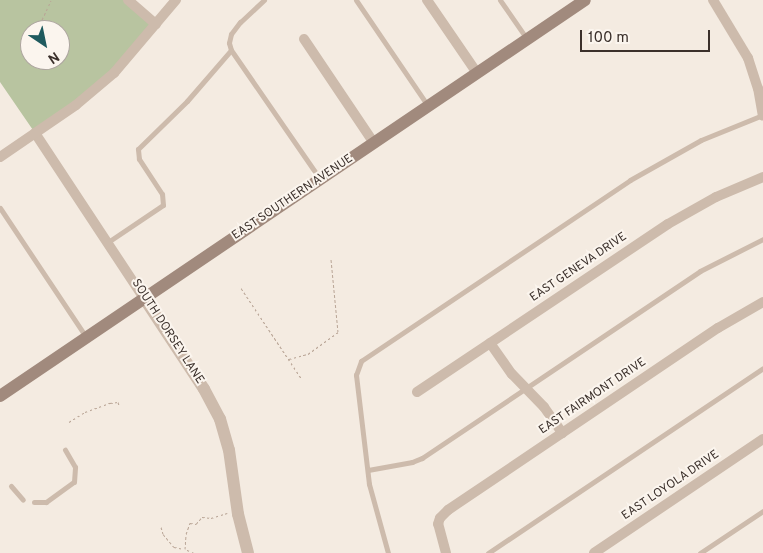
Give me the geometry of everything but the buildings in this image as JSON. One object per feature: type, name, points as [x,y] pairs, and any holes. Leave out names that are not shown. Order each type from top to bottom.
[{"type":"main road","name":"EAST SOUTHERN AVENUE","points":[[0,396],[527,39],[577,2]]},
{"type":"street","points":[[128,0],[156,24]]},
{"type":"street","points":[[0,157],[76,105],[114,73],[176,0]]},
{"type":"street","points":[[427,0],[477,73]]},
{"type":"street","points":[[713,0],[748,58],[758,88],[763,116]]},
{"type":"street","points":[[304,39],[374,143]]},
{"type":"street","name":"SOUTH DORSEY LANE","points":[[35,133],[204,389],[220,419],[229,450],[238,514],[248,553]]},
{"type":"street","name":"EAST GENEVA DRIVE","points":[[417,392],[668,224],[716,197],[763,177]]},
{"type":"street","name":"EAST FAIRMONT DRIVE","points":[[446,553],[439,529],[440,518],[448,510],[718,328],[763,302]]},
{"type":"street","points":[[490,343],[506,367],[544,408],[562,433]]},
{"type":"street","name":"EAST LOYOLA DRIVE","points":[[594,553],[763,439]]},
{"type":"lane","points":[[264,0],[240,22],[231,34],[229,43],[231,50],[320,179]]},
{"type":"lane","points":[[356,0],[428,106]]},
{"type":"lane","points":[[500,0],[527,39]]},
{"type":"lane","points":[[108,242],[163,205],[162,194],[139,159],[138,149],[187,101],[231,50]]},
{"type":"lane","points":[[388,553],[368,470],[356,375],[361,361],[630,180],[701,140],[763,116]]},
{"type":"lane","points":[[0,208],[86,338]]},
{"type":"lane","points":[[368,470],[418,460],[700,271],[763,239]]},
{"type":"lane","points":[[488,553],[763,368]]},
{"type":"lane","points":[[34,502],[46,502],[74,482],[76,467],[65,450]]},
{"type":"lane","points":[[11,486],[23,500]]},
{"type":"lane","points":[[700,553],[763,511]]},
{"type":"path","points":[[42,20],[51,0]]},
{"type":"path","points":[[289,359],[308,354],[338,332],[330,259]]},
{"type":"path","points":[[241,288],[301,378]]},
{"type":"path","points":[[69,422],[85,412],[110,403],[118,402],[119,405]]},
{"type":"path","points":[[185,548],[186,534],[190,523],[196,524],[202,517],[211,518],[228,513]]},
{"type":"path","points":[[161,527],[163,534],[174,547],[181,550],[185,548],[194,553]]},
{"type":"green space","points":[[0,0],[128,0],[156,24],[114,73],[35,133],[0,82]]}]
